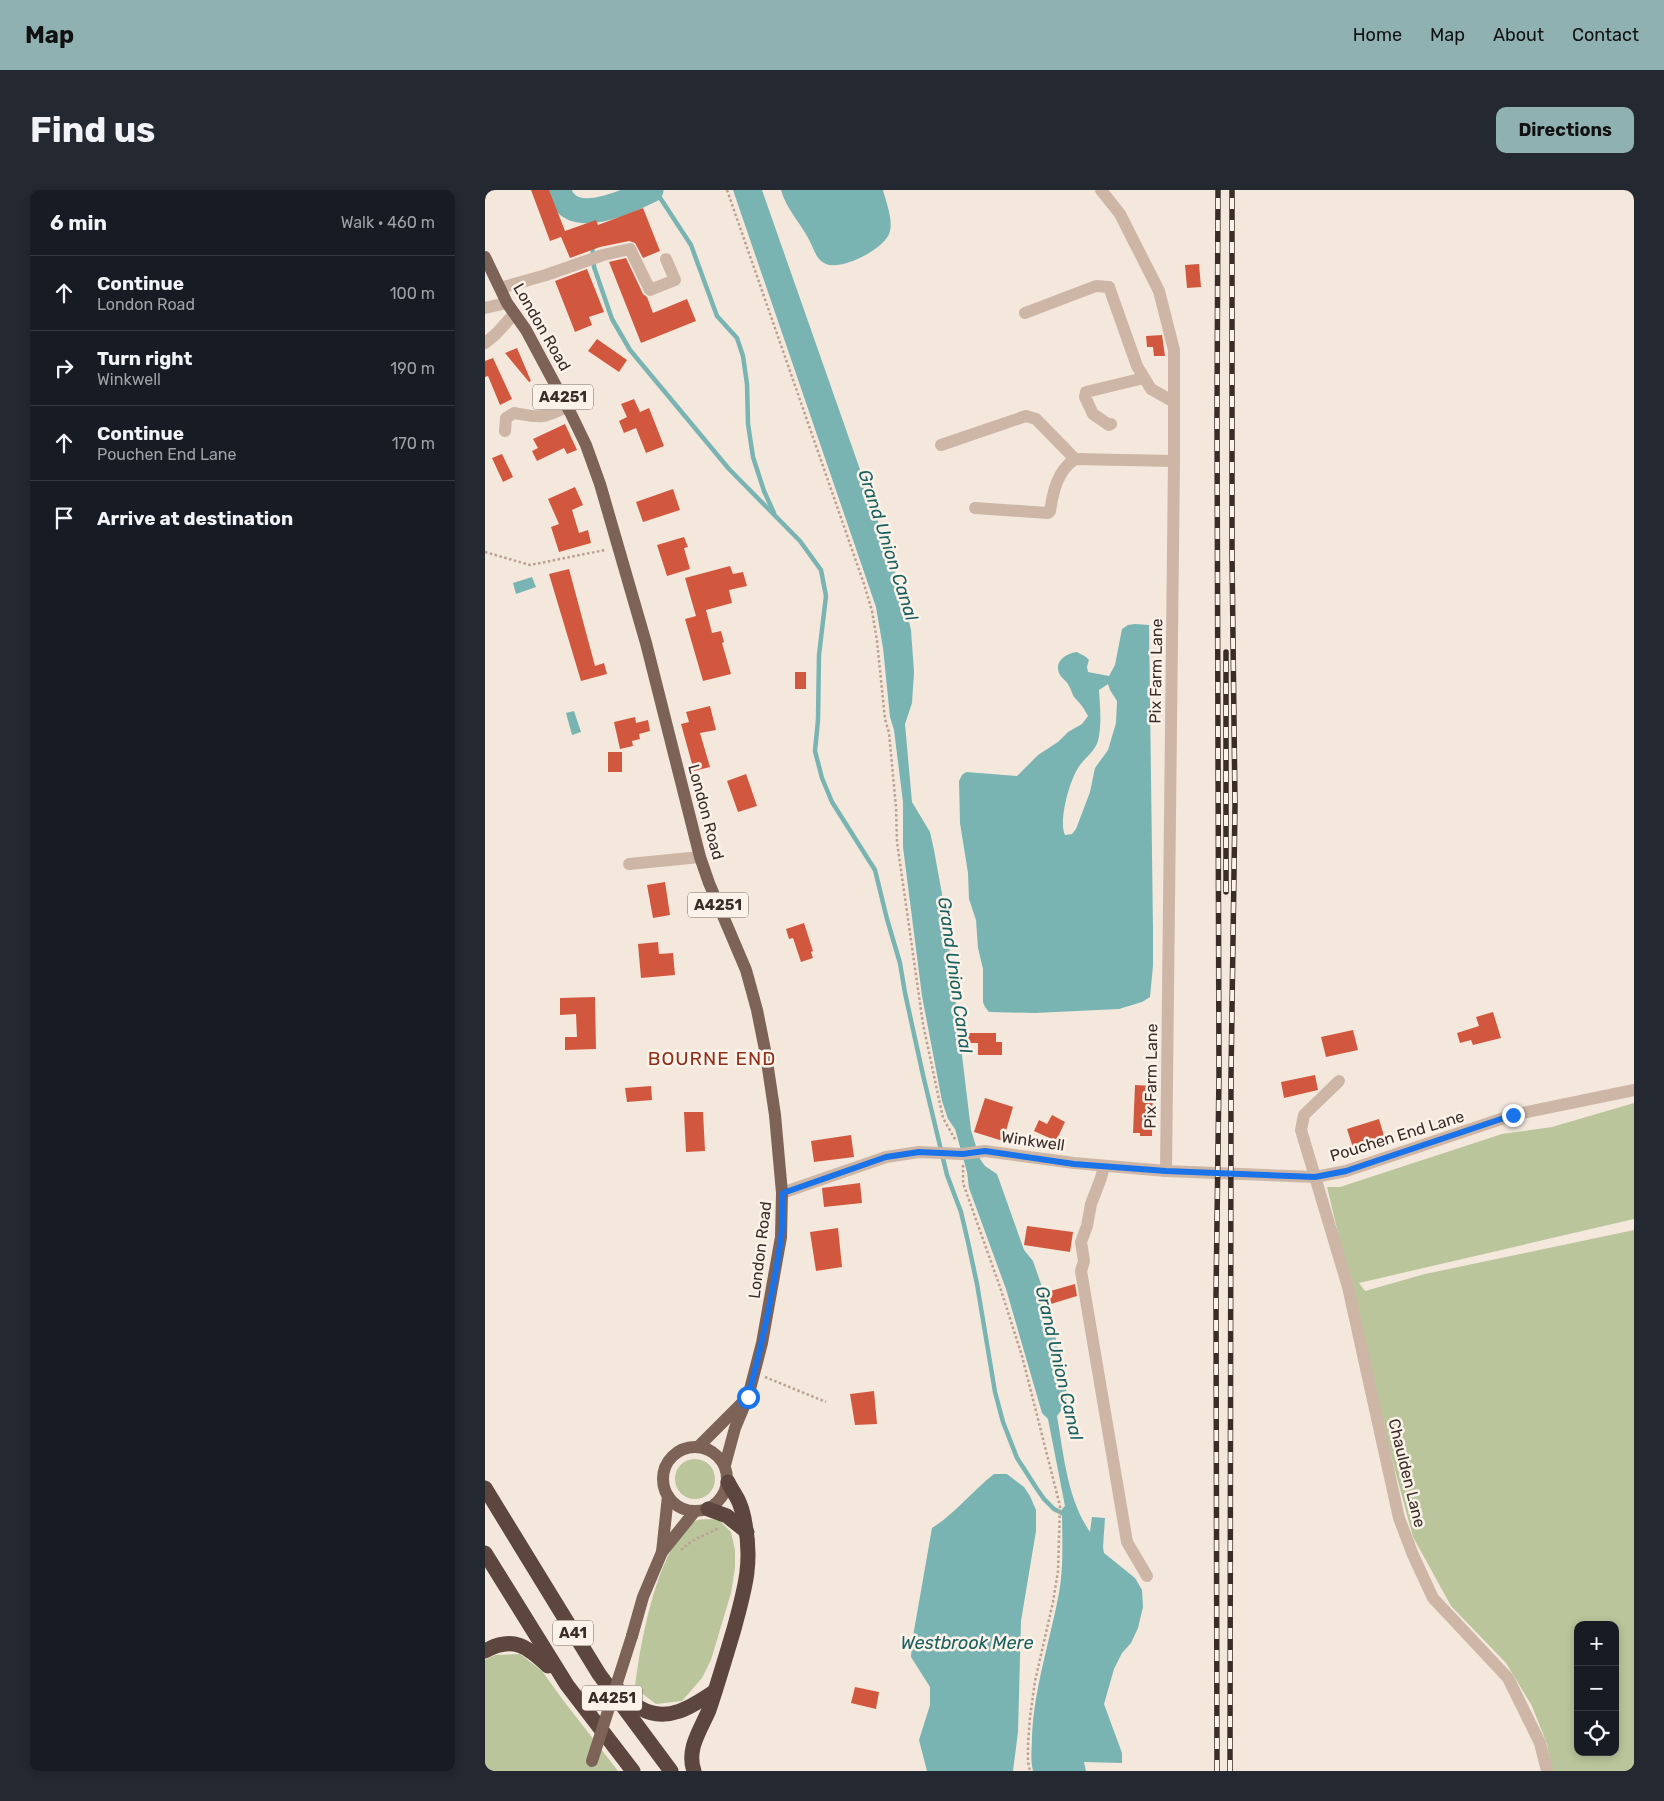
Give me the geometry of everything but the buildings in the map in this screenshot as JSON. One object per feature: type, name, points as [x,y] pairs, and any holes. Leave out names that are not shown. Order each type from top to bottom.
[{"type":"highway","points":[[694,1771],[692,1764],[693,1744],[723,1670],[746,1583],[749,1561],[747,1532],[739,1502],[728,1482]]},
{"type":"highway","name":"A41","points":[[485,1488],[517,1544],[599,1674],[671,1771]]},
{"type":"highway","points":[[701,1510],[727,1516],[747,1532]]},
{"type":"highway","name":"A41","points":[[485,1552],[567,1685],[633,1771]]},
{"type":"highway","points":[[485,1651],[500,1644],[521,1645],[533,1652],[567,1685]]},
{"type":"highway","points":[[599,1674],[640,1708],[660,1714],[674,1714],[687,1709],[715,1691]]},
{"type":"main road","name":"London Road","points":[[486,261],[568,406],[592,461],[646,643],[700,857],[746,970],[757,1010],[766,1055],[775,1115],[783,1193],[781,1237],[765,1329],[748,1397],[735,1428],[725,1465]]},
{"type":"main road","points":[[698,1447],[748,1397]]},
{"type":"main road","points":[[698,1447],[714,1452],[725,1465],[728,1482],[721,1498],[701,1510],[685,1510],[675,1504],[668,1496],[664,1487],[665,1467],[678,1452],[687,1448],[698,1447]]},
{"type":"main road","name":"A4251","points":[[590,1766],[643,1596],[662,1552],[668,1496]]},
{"type":"main road","name":"A4251","points":[[662,1552],[701,1510]]},
{"type":"street","name":"Pix Farm Lane","points":[[1101,190],[1120,214],[1159,290],[1174,350],[1166,1171]]},
{"type":"street","points":[[500,288],[546,275],[603,255],[630,249],[650,290],[675,280],[667,259]]},
{"type":"street","points":[[1025,313],[1096,286],[1109,287],[1137,366],[1151,389],[1174,402]]},
{"type":"street","points":[[485,308],[511,308],[496,334],[485,344]]},
{"type":"street","points":[[1111,424],[1093,414],[1085,397],[1086,392],[1144,378]]},
{"type":"street","points":[[505,431],[507,418],[514,413],[545,418],[568,406]]},
{"type":"street","points":[[941,445],[1026,416],[1036,419],[1075,459]]},
{"type":"street","points":[[975,508],[1048,513],[1050,512],[1052,494],[1058,478],[1068,464],[1075,459],[1174,462]]},
{"type":"street","points":[[629,864],[700,857]]},
{"type":"street","name":"Chaulden Lane","points":[[1339,1082],[1304,1115],[1301,1122],[1301,1130],[1348,1287],[1399,1518],[1433,1598],[1508,1678],[1540,1743],[1547,1771]]},
{"type":"street","name":"Pouchen End Lane","points":[[1166,1171],[1315,1177],[1346,1171],[1513,1115],[1634,1090]]},
{"type":"street","name":"Winkwell","points":[[783,1193],[886,1157],[919,1152],[957,1154],[985,1151],[1104,1166],[1166,1171]]},
{"type":"street","points":[[1104,1166],[1081,1242],[1084,1261],[1081,1271],[1127,1542],[1147,1576]]},
{"type":"path","points":[[727,190],[865,584],[872,611],[885,720],[889,733],[896,807],[897,842],[923,1024],[943,1118],[957,1154],[963,1183],[1000,1287],[1021,1356],[1060,1506],[1058,1571],[1035,1681],[1030,1718],[1028,1753],[1030,1771]]},
{"type":"path","points":[[485,552],[530,565],[619,547]]},
{"type":"path","points":[[754,1373],[826,1402]]},
{"type":"path","points":[[681,1551],[692,1541],[706,1533],[718,1530]]},
{"type":"green space","points":[[1634,1103],[1634,1219],[1359,1283],[1365,1291],[1425,1274],[1634,1230],[1634,1771],[1552,1771],[1547,1744],[1532,1706],[1506,1663],[1451,1606],[1413,1537],[1392,1459],[1327,1187],[1340,1187],[1502,1134],[1552,1127]]},
{"type":"green space","points":[[699,1459],[706,1462],[712,1468],[715,1479],[714,1487],[706,1496],[699,1499],[691,1499],[684,1496],[676,1487],[675,1475],[678,1468],[687,1460]]},
{"type":"green space","points":[[718,1519],[731,1532],[735,1550],[735,1568],[731,1593],[711,1660],[702,1678],[682,1701],[656,1704],[635,1688],[646,1623],[661,1573],[670,1552],[682,1534],[695,1521]]},
{"type":"green space","points":[[520,1654],[542,1671],[618,1771],[485,1771],[485,1660],[495,1655]]},
{"type":"water","name":"Grand Union Canal","points":[[733,190],[762,190],[903,596],[911,630],[914,672],[912,703],[905,724],[912,802],[930,832],[944,905],[971,1130],[980,1159],[985,1166],[997,1174],[1024,1250],[1033,1261],[1048,1304],[1067,1395],[1066,1404],[1057,1416],[1067,1476],[1076,1505],[1090,1532],[1092,1517],[1105,1518],[1104,1553],[1135,1578],[1142,1590],[1143,1607],[1138,1628],[1131,1643],[1122,1653],[1114,1669],[1104,1704],[1122,1753],[1122,1763],[1084,1762],[1086,1771],[1033,1771],[1031,1754],[1033,1719],[1061,1583],[1062,1509],[1065,1506],[1048,1419],[1042,1413],[1006,1289],[969,1188],[967,1172],[955,1129],[948,1119],[942,1101],[922,996],[903,847],[903,802],[876,607]]},
{"type":"water","points":[[781,190],[883,190],[890,216],[890,231],[887,238],[873,251],[842,264],[826,264],[817,256],[786,203]]},
{"type":"water","points":[[532,577],[536,587],[516,594],[513,583]]},
{"type":"water","points":[[1128,625],[1149,625],[1153,929],[1153,966],[1150,997],[1142,1002],[1119,1009],[1035,1013],[989,1012],[983,1002],[983,969],[978,948],[976,920],[969,899],[968,873],[960,823],[959,781],[966,772],[1017,776],[1038,755],[1058,742],[1068,732],[1082,724],[1088,716],[1059,673],[1058,665],[1062,658],[1077,652],[1089,660],[1088,672],[1109,676],[1115,665],[1122,629]],"holes":[[[1108,684],[1117,701],[1116,723],[1108,750],[1095,768],[1090,792],[1076,829],[1072,834],[1065,835],[1063,829],[1064,810],[1072,779],[1098,741],[1100,722],[1099,690]]]},
{"type":"water","points":[[574,711],[581,732],[572,735],[566,713]]},
{"type":"water","name":"Westbrook Mere","points":[[994,1474],[1007,1474],[1024,1487],[1036,1510],[1036,1531],[1021,1621],[1018,1732],[1013,1771],[927,1771],[919,1740],[930,1705],[930,1687],[911,1657],[932,1528],[949,1516]]},
{"type":"waterway","points":[[558,190],[564,201],[572,208],[582,210],[606,208],[651,190]]},
{"type":"waterway","points":[[655,190],[691,245],[717,316],[737,338],[743,356],[747,384],[748,424],[753,457],[764,491],[774,513]]},
{"type":"waterway","points":[[589,210],[591,227]]},
{"type":"waterway","points":[[592,244],[594,267],[612,319],[630,350],[729,469],[800,541],[821,570],[826,596],[819,655],[818,720],[815,751],[822,778],[832,802],[875,870],[900,963],[923,1075],[947,1175],[961,1212],[968,1242],[995,1392],[1003,1422],[1017,1458],[1037,1489],[1054,1509],[1066,1515]]},
{"type":"railway","points":[[1217,1771],[1216,1295],[1219,1075],[1218,190]]},
{"type":"railway","points":[[1230,1771],[1231,1077],[1235,805],[1232,554],[1232,190]]},
{"type":"railway","points":[[1226,652],[1226,892]]},
{"type":"district","name":"BOURNE END","points":[[712,1058]]},
{"type":"route","points":[[748,1397],[767,1322],[781,1237],[783,1193],[886,1157],[919,1152],[963,1154],[985,1151],[1074,1164],[1166,1171],[1315,1177],[1346,1171],[1513,1115]]}]
